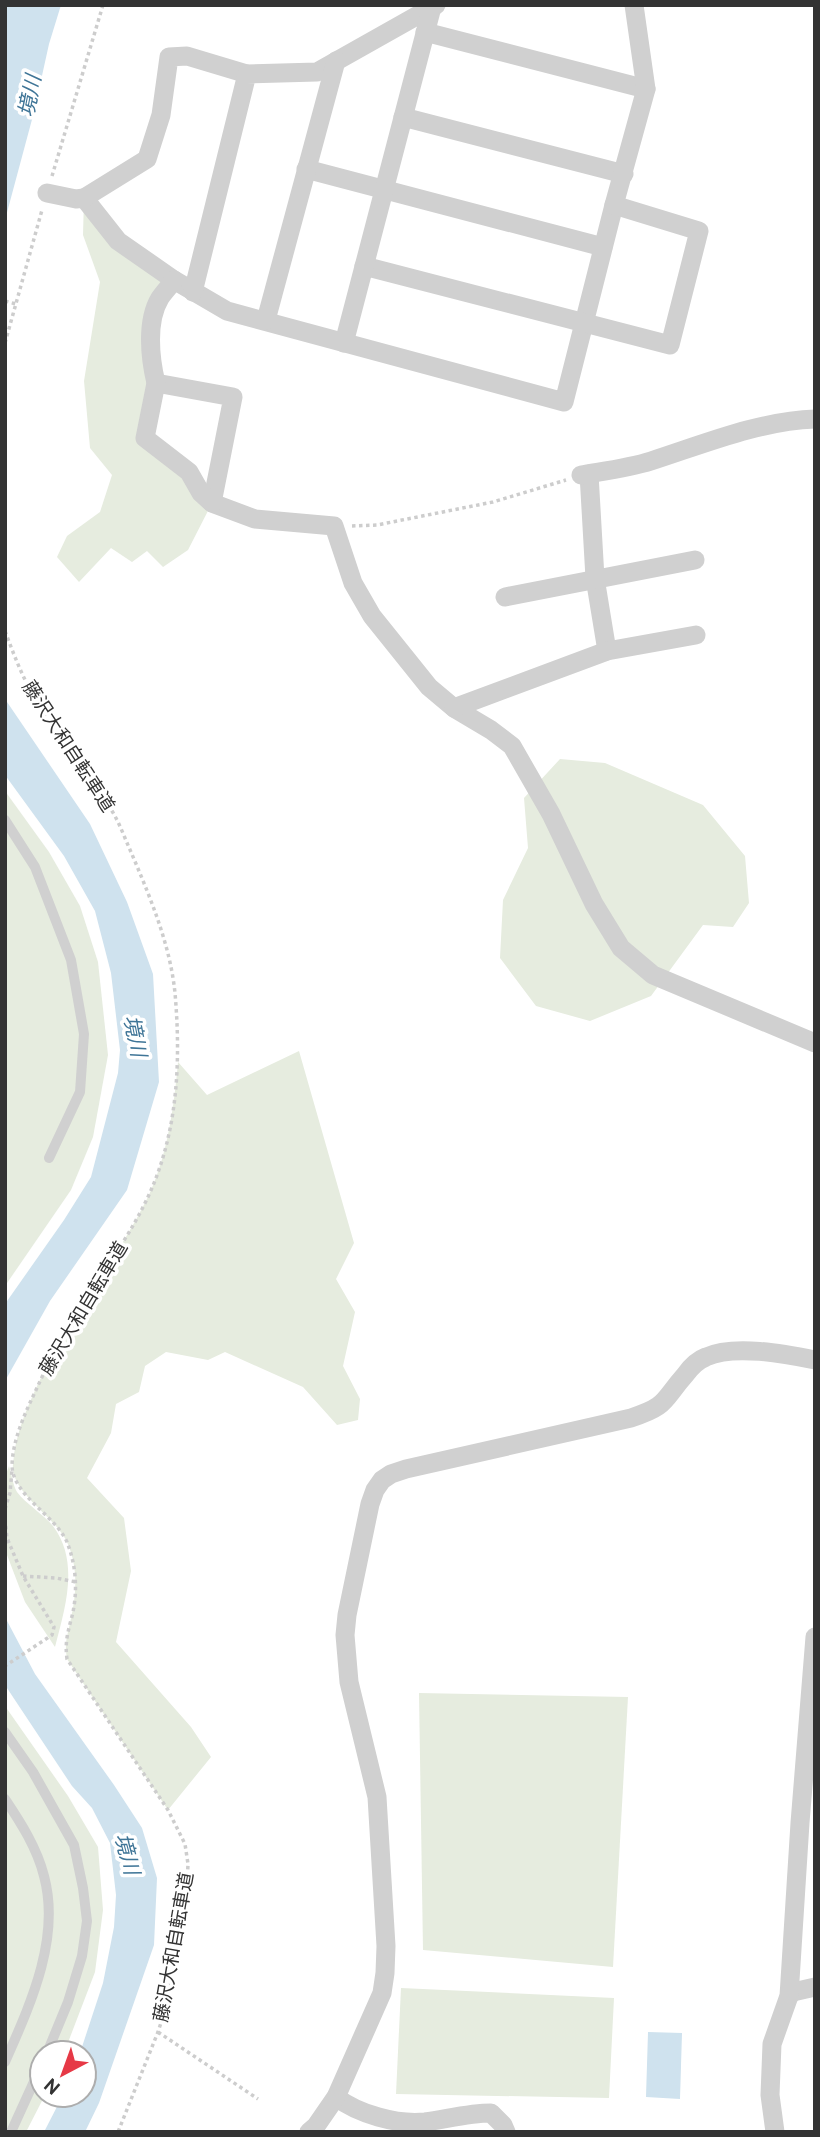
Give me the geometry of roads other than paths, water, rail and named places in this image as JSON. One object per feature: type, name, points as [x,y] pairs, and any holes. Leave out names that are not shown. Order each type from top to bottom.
[{"type":"street","points":[[84,198],[118,241],[174,280],[227,311],[565,402],[646,89],[634,5]]},
{"type":"street","points":[[344,343],[434,6]]},
{"type":"street","points":[[47,193],[84,198],[147,159],[162,115],[169,57],[187,56],[247,74],[317,72],[434,6]]},
{"type":"street","points":[[425,32],[646,89]]},
{"type":"street","points":[[266,320],[336,61]]},
{"type":"street","points":[[193,292],[247,74]]},
{"type":"street","points":[[403,117],[624,174]]},
{"type":"street","points":[[306,169],[603,247]]},
{"type":"street","points":[[364,267],[670,345],[699,231],[614,205]]},
{"type":"street","points":[[174,280],[158,300],[151,326],[156,383],[145,438],[189,472],[201,493],[212,503],[255,519],[334,526],[353,583],[372,616],[429,687],[454,708],[512,746],[551,814],[594,904],[621,948],[653,975],[815,1043]]},
{"type":"street","points":[[156,383],[233,397],[212,503]]},
{"type":"street","points":[[607,651],[595,578],[585,475],[647,462],[716,439],[790,420],[815,419]]},
{"type":"street","points":[[505,597],[695,559]]},
{"type":"street","points":[[454,708],[607,651],[696,635]]},
{"type":"street","points":[[309,2132],[336,2096],[382,1993],[385,1973],[386,1946],[377,1797],[351,1692],[345,1635],[369,1504],[375,1490],[382,1480],[406,1469],[650,1412],[663,1404],[684,1376],[705,1357],[750,1351],[782,1353],[815,1360]]},
{"type":"street","points":[[775,2132],[769,2095],[772,2044],[789,1996],[815,1637]]},
{"type":"street","points":[[789,1996],[793,1992],[815,1987]]},
{"type":"street","points":[[336,2096],[347,2106],[388,2119],[422,2122],[491,2113],[506,2132]]},
{"type":"lane","points":[[5,820],[35,867],[71,960],[84,1034],[80,1092],[49,1158]]},
{"type":"lane","points":[[5,1732],[33,1772],[74,1845],[88,1921],[82,1956],[53,2039]]},
{"type":"lane","points":[[5,1799],[33,1845],[44,1876],[49,1905],[49,1933],[40,1970],[5,2062]]},
{"type":"lane","points":[[11,2132],[28,2095]]},
{"type":"water","name":"境川","points":[[5,5],[61,5],[5,220]]},
{"type":"water","name":"境川","points":[[5,699],[90,824],[127,902],[153,974],[159,1082],[127,1190],[50,1301],[5,1381],[5,1304],[91,1177],[118,1073],[120,1050],[111,973],[95,911],[64,856],[5,775]]},
{"type":"water","name":"境川","points":[[5,1617],[35,1674],[142,1828],[157,1878],[154,1945],[98,2105],[98,2039],[85,2039],[103,1983],[114,1927],[116,1895],[110,1843],[92,1808],[72,1786],[5,1685]]},
{"type":"water","points":[[648,2032],[682,2033],[680,2099],[646,2097]]},
{"type":"water","points":[[56,2109],[96,2109],[85,2132],[44,2132]]}]
